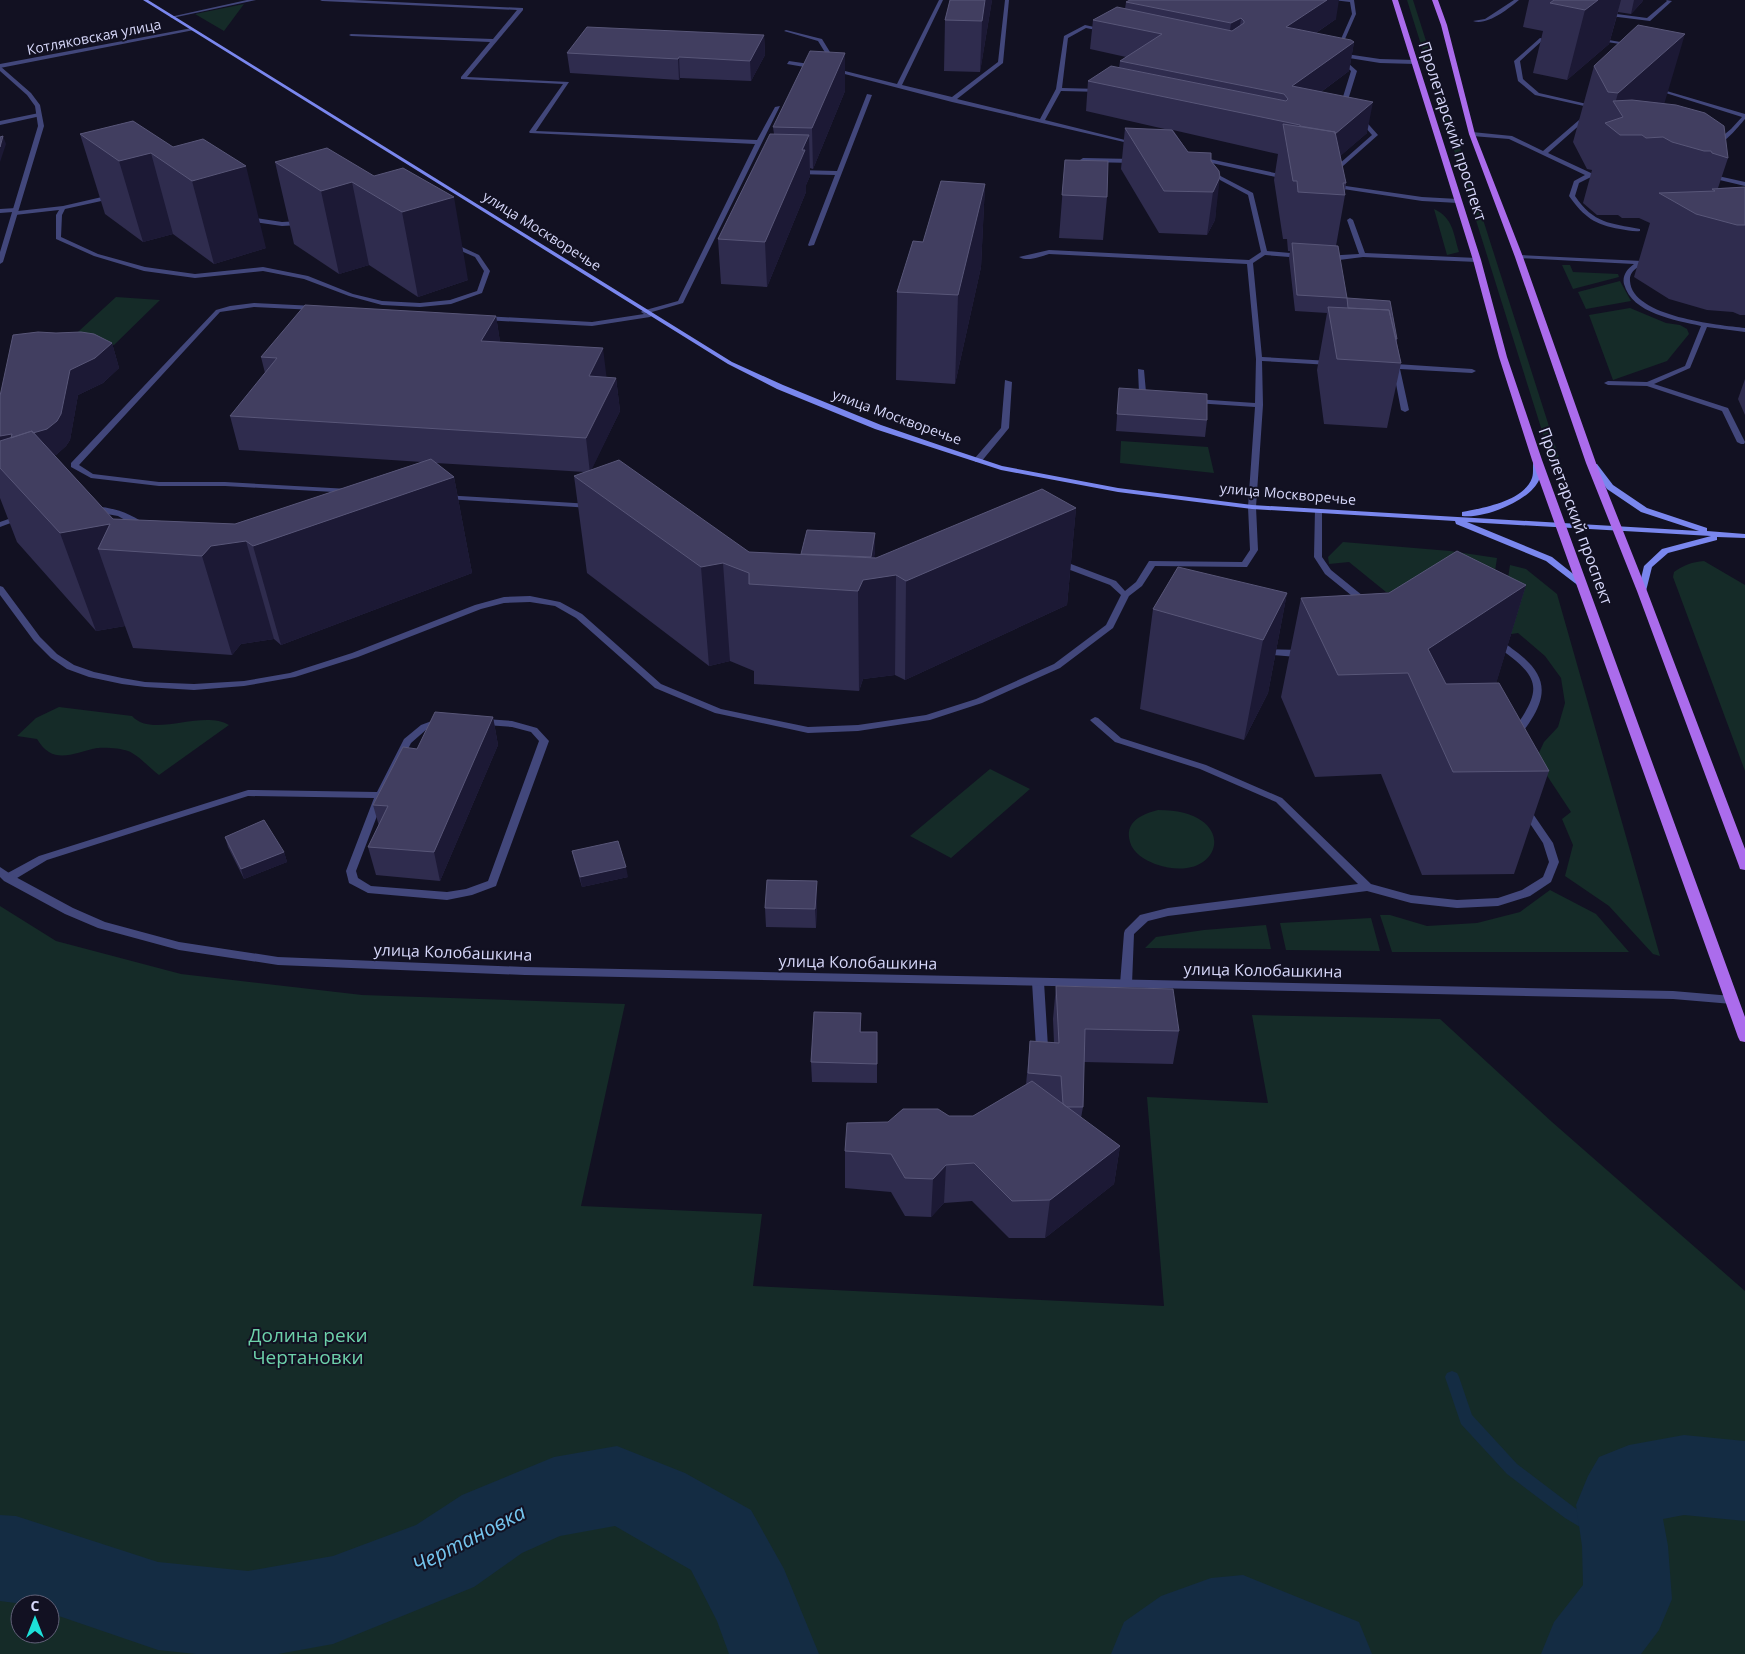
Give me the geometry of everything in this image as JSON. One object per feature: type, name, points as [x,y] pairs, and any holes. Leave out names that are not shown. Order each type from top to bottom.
[{"type":"main road","name":"улица Москворечье","points":[[145,0],[730,363],[780,387],[878,427],[1001,468],[1118,490],[1252,507],[1745,536]]},
{"type":"main road","name":"Пролетарский проспект","points":[[1395,0],[1477,260],[1503,357],[1537,460],[1745,1037]]},
{"type":"main road","name":"Пролетарский проспект","points":[[1435,0],[1444,24],[1472,134],[1519,257],[1591,463],[1642,591],[1745,866]]},
{"type":"main road","points":[[1444,518],[1482,512],[1522,495],[1535,479],[1537,460]]},
{"type":"main road","points":[[1591,463],[1610,487],[1644,510],[1678,523],[1724,536]]},
{"type":"main road","points":[[1444,518],[1479,528],[1549,559],[1584,587]]},
{"type":"main road","points":[[1642,591],[1648,566],[1665,550],[1724,536]]},
{"type":"street","points":[[172,17],[254,0]]},
{"type":"street","points":[[322,0],[521,8],[463,78],[567,83],[532,132],[759,142]]},
{"type":"street","points":[[899,86],[941,0]]},
{"type":"street","points":[[952,100],[1000,63],[1007,0]]},
{"type":"street","points":[[1335,0],[1352,0],[1354,14],[1343,39],[1343,55],[1380,62],[1415,62]]},
{"type":"street","points":[[1475,20],[1486,20],[1518,0]]},
{"type":"street","points":[[1640,27],[1670,1],[1668,0]]},
{"type":"street","points":[[1601,11],[1648,20]]},
{"type":"street","points":[[1603,20],[1609,14]]},
{"type":"street","points":[[1042,121],[1059,89],[1066,37],[1085,26],[1113,32]]},
{"type":"street","name":"Котляковская улица","points":[[0,67],[192,29]]},
{"type":"street","points":[[786,30],[820,40],[840,71]]},
{"type":"street","points":[[351,36],[494,41]]},
{"type":"street","points":[[1586,37],[1642,47]]},
{"type":"street","points":[[1621,44],[1628,38]]},
{"type":"street","points":[[1542,39],[1517,61],[1520,80],[1537,94],[1597,107],[1544,152]]},
{"type":"street","points":[[1326,178],[1375,135],[1345,100],[1354,71],[1345,62],[1347,57]]},
{"type":"street","points":[[789,62],[824,68]]},
{"type":"street","points":[[0,67],[29,94],[38,106],[41,126],[0,262]]},
{"type":"street","points":[[832,70],[1144,146]]},
{"type":"street","points":[[1652,87],[1745,116],[1733,130],[1709,149]]},
{"type":"street","points":[[1059,89],[1108,93]]},
{"type":"street","points":[[811,245],[869,95]]},
{"type":"street","points":[[478,317],[592,324],[647,313],[681,302],[778,107]]},
{"type":"street","points":[[0,122],[39,115]]},
{"type":"street","points":[[1472,134],[1510,137],[1590,175]]},
{"type":"street","points":[[1189,156],[1293,179]]},
{"type":"street","points":[[1198,158],[1192,163],[1251,194],[1264,253]]},
{"type":"street","points":[[1082,178],[1083,160],[1143,162]]},
{"type":"street","points":[[746,171],[755,171]]},
{"type":"street","points":[[792,172],[839,174]]},
{"type":"street","points":[[1608,174],[1590,175],[1576,182],[1572,196],[1580,209],[1601,225],[1638,230]]},
{"type":"street","points":[[1702,174],[1742,184]]},
{"type":"street","points":[[1725,186],[1742,184]]},
{"type":"street","points":[[1329,185],[1422,199],[1458,201]]},
{"type":"street","points":[[442,192],[450,190]]},
{"type":"street","points":[[0,211],[15,212],[64,208],[115,196],[141,194],[179,198],[214,214],[282,224],[318,222],[371,212]]},
{"type":"street","points":[[64,208],[59,215],[58,238],[96,255],[144,269],[194,276],[263,269],[306,277],[351,295],[382,303],[420,305],[451,302],[480,292],[487,271],[477,256],[447,242],[416,236],[392,224],[362,214]]},
{"type":"street","points":[[1350,220],[1363,255]]},
{"type":"street","points":[[1022,257],[1033,258],[1049,252],[1250,262],[1264,253],[1311,256]]},
{"type":"street","points":[[1320,257],[1339,258],[1363,255],[1477,260]]},
{"type":"street","points":[[1519,257],[1643,263]]},
{"type":"street","points":[[1657,258],[1630,270],[1627,283],[1636,298],[1653,310],[1705,325],[1745,330]]},
{"type":"street","points":[[0,590],[43,647],[66,665],[98,676],[142,684],[190,687],[258,682],[313,669],[478,607],[504,600],[530,599],[557,604],[579,616],[658,686],[718,711],[808,730],[858,728],[927,718],[979,701],[1057,666],[1110,626],[1125,595],[1138,584],[1152,563],[1244,566],[1254,550],[1252,507],[1259,404],[1259,358],[1250,262]]},
{"type":"street","points":[[319,308],[249,304],[218,311],[74,465],[90,476],[159,484],[225,484],[361,492]]},
{"type":"street","points":[[1648,384],[1688,367],[1705,325]]},
{"type":"street","points":[[1259,358],[1337,363]]},
{"type":"street","points":[[1376,365],[1472,370]]},
{"type":"street","points":[[1396,366],[1405,410]]},
{"type":"street","points":[[1140,370],[1143,393],[1150,398],[1160,399]]},
{"type":"street","points":[[978,460],[1005,428],[1008,382]]},
{"type":"street","points":[[1608,383],[1648,384],[1725,410],[1741,442]]},
{"type":"street","points":[[1190,401],[1259,404]]},
{"type":"street","points":[[439,497],[595,506]]},
{"type":"street","points":[[86,508],[106,510],[134,519],[150,532]]},
{"type":"street","points":[[1318,511],[1318,557],[1328,572],[1370,606]]},
{"type":"street","points":[[0,526],[33,514]]},
{"type":"street","points":[[1052,560],[1113,583],[1125,595]]},
{"type":"street","points":[[1482,635],[1490,638],[1526,665],[1537,682],[1536,698],[1526,723],[1506,744]]},
{"type":"street","points":[[1258,649],[1266,653],[1297,654],[1312,648]]},
{"type":"street","points":[[445,719],[512,724],[534,730],[544,741],[492,883],[468,892],[447,896],[388,892],[368,889],[353,880],[351,871],[380,796],[407,741],[424,727],[445,719]]},
{"type":"street","points":[[1095,720],[1118,740],[1203,767],[1280,800],[1367,887]]},
{"type":"street","points":[[4,874],[43,858],[248,793],[380,796]]},
{"type":"street","points":[[1126,984],[1129,933],[1144,918],[1168,912],[1367,887],[1412,899],[1457,904],[1498,902],[1526,893],[1547,879],[1554,862],[1548,843],[1522,804]]},
{"type":"street","name":"улица Колобашкина","points":[[4,874],[69,911],[102,925],[179,946],[278,961],[525,971],[1664,995],[1732,1000]]},
{"type":"street","points":[[1038,982],[1042,1047]]},
{"type":"green space","points":[[1407,0],[1413,0],[1562,467],[1553,466]]},
{"type":"green space","points":[[244,4],[224,31],[195,14]]},
{"type":"green space","points":[[1434,209],[1449,221],[1459,252],[1447,255]]},
{"type":"green space","points":[[1562,265],[1570,265],[1573,272],[1618,274],[1619,277],[1573,289]]},
{"type":"green space","points":[[1620,281],[1631,301],[1586,309],[1578,292]]},
{"type":"green space","points":[[116,297],[160,300],[114,345],[67,342]]},
{"type":"green space","points":[[1630,308],[1666,323],[1680,325],[1687,329],[1689,334],[1667,361],[1613,380],[1589,315]]},
{"type":"green space","points":[[1121,441],[1208,447],[1214,473],[1120,463]]},
{"type":"green space","points":[[1343,542],[1450,551],[1497,558],[1486,630],[1435,599],[1386,592],[1349,562],[1329,564],[1328,557]]},
{"type":"green space","points":[[1704,561],[1745,585],[1745,771],[1673,577],[1674,572],[1681,567]]},
{"type":"green space","points":[[1510,565],[1526,569],[1557,594],[1660,956],[1653,954],[1609,906],[1565,876],[1573,845],[1562,819],[1571,812],[1536,759],[1544,742],[1558,727],[1565,703],[1561,678],[1545,656],[1518,633],[1499,636]]},
{"type":"green space","points":[[59,707],[132,716],[141,722],[152,725],[205,720],[218,721],[229,725],[159,775],[136,755],[125,750],[97,748],[64,756],[50,752],[37,739],[17,736],[36,718]]},
{"type":"green space","points":[[990,769],[1030,789],[951,858],[910,836]]},
{"type":"green space","points":[[1158,810],[1185,813],[1203,822],[1213,833],[1214,846],[1208,857],[1196,866],[1178,869],[1155,864],[1137,853],[1130,842],[1129,835],[1132,824],[1146,814]]},
{"type":"green space","points":[[1550,890],[1596,914],[1629,952],[1392,952],[1380,915],[1390,915],[1427,926],[1477,923],[1520,912]]},
{"type":"green space","name":"Долина реки Чертановки","points":[[0,906],[56,941],[181,974],[362,995],[625,1004],[581,1206],[762,1214],[753,1286],[1164,1306],[1147,1097],[1268,1103],[1252,1015],[1440,1019],[1552,1122],[1745,1291],[1745,1654],[0,1654]]},
{"type":"green space","points":[[1371,918],[1380,951],[1286,950],[1280,923]]},
{"type":"green space","points":[[1266,925],[1271,949],[1145,948],[1156,937],[1204,930]]},
{"type":"building","points":[[950,0],[985,0],[982,21],[945,20]]},
{"type":"building","points":[[1130,0],[1327,0],[1286,27],[1354,42],[1292,86],[1373,102],[1335,134],[1335,132],[1088,81],[1111,66],[1286,101],[1288,99],[1284,94],[1120,61],[1162,34],[1093,20],[1117,7],[1232,31],[1244,23],[1241,18],[1231,23],[1126,2]]},
{"type":"building","points":[[1554,0],[1598,0],[1585,10],[1550,3]]},
{"type":"building","points":[[1638,25],[1685,34],[1618,93],[1608,92],[1594,66]]},
{"type":"building","points":[[587,27],[764,35],[750,61],[567,53]]},
{"type":"building","points":[[810,51],[845,53],[812,128],[773,127]]},
{"type":"building","points":[[1632,100],[1676,105],[1705,113],[1724,126],[1728,158],[1711,151],[1704,151],[1672,142],[1663,137],[1646,138],[1642,135],[1620,135],[1605,123],[1623,117],[1613,101]]},
{"type":"building","points":[[133,121],[173,147],[203,139],[246,166],[192,181],[151,153],[119,161],[80,134]]},
{"type":"building","points":[[1283,124],[1335,132],[1346,183],[1343,183],[1345,195],[1298,192],[1297,181],[1293,181]]},
{"type":"building","points":[[1125,128],[1172,130],[1188,152],[1211,153],[1211,161],[1219,171],[1220,177],[1213,192],[1164,191]]},
{"type":"building","points":[[770,134],[809,135],[802,150],[805,150],[765,242],[718,239]]},
{"type":"building","points":[[327,148],[374,176],[403,168],[454,197],[402,212],[352,182],[321,191],[275,162]]},
{"type":"building","points":[[1065,160],[1108,161],[1107,197],[1062,195]]},
{"type":"building","points":[[941,181],[985,184],[958,295],[897,292],[913,241],[923,242]]},
{"type":"building","points":[[1745,187],[1745,225],[1737,225],[1696,214],[1659,193],[1715,191],[1712,189]]},
{"type":"building","points":[[1292,243],[1338,246],[1347,298],[1297,295]]},
{"type":"building","points":[[1347,298],[1390,301],[1397,339],[1389,310],[1348,308]]},
{"type":"building","points":[[305,305],[496,316],[481,341],[603,348],[589,376],[616,378],[586,438],[230,416],[277,358],[261,357]]},
{"type":"building","points":[[1328,307],[1389,310],[1401,363],[1337,359]]},
{"type":"building","points":[[38,332],[81,332],[94,334],[112,343],[95,358],[70,370],[61,414],[57,421],[47,429],[33,433],[32,431],[11,438],[12,434],[0,436],[0,396],[13,335]]},
{"type":"building","points":[[1119,388],[1207,394],[1207,420],[1117,414]]},
{"type":"building","points":[[32,431],[113,519],[235,524],[431,459],[454,477],[253,546],[246,541],[211,546],[202,556],[98,549],[110,524],[60,533],[0,468],[0,441]]},
{"type":"building","points":[[619,460],[749,552],[876,558],[1042,489],[1076,508],[906,581],[896,575],[863,580],[858,591],[749,584],[749,573],[723,563],[701,567],[574,476]]},
{"type":"building","points":[[807,530],[875,533],[871,557],[801,554]]},
{"type":"building","points":[[1457,551],[1526,585],[1428,649],[1446,684],[1499,683],[1549,771],[1453,772],[1408,673],[1338,675],[1301,598],[1389,593]]},
{"type":"building","points":[[1178,567],[1287,593],[1263,640],[1153,609]]},
{"type":"building","points":[[435,712],[493,717],[434,852],[368,847],[388,806],[373,805],[403,747],[417,749]]},
{"type":"building","points":[[264,820],[284,852],[241,869],[225,837]]},
{"type":"building","points":[[618,841],[626,867],[580,877],[572,851]]},
{"type":"building","points":[[767,880],[817,881],[815,909],[765,908]]},
{"type":"building","points":[[1056,986],[1173,989],[1179,1031],[1085,1029],[1083,1107],[1067,1107],[1063,1104],[1061,1076],[1028,1073],[1030,1041],[1059,1043]]},
{"type":"building","points":[[814,1012],[861,1013],[860,1032],[877,1032],[877,1064],[811,1062]]},
{"type":"building","points":[[1032,1081],[1120,1146],[1050,1200],[1012,1201],[974,1163],[946,1165],[933,1179],[905,1178],[891,1154],[845,1151],[847,1123],[888,1122],[903,1109],[938,1109],[949,1116],[973,1116]]},
{"type":"waterway","points":[[1452,1377],[1466,1419],[1512,1469],[1570,1513],[1625,1546]]},
{"type":"waterway","name":"Чертановка","points":[[1586,1654],[1628,1599],[1625,1546],[1618,1505],[1629,1485],[1684,1475],[1745,1481]]},
{"type":"waterway","name":"Чертановка","points":[[0,1558],[16,1559],[158,1606],[248,1615],[333,1600],[443,1557],[492,1524],[554,1497],[617,1486],[655,1502],[721,1540],[753,1600],[774,1654]]},
{"type":"waterway","name":"Чертановка","points":[[1156,1654],[1193,1628],[1211,1622],[1243,1619],[1327,1654]]}]
